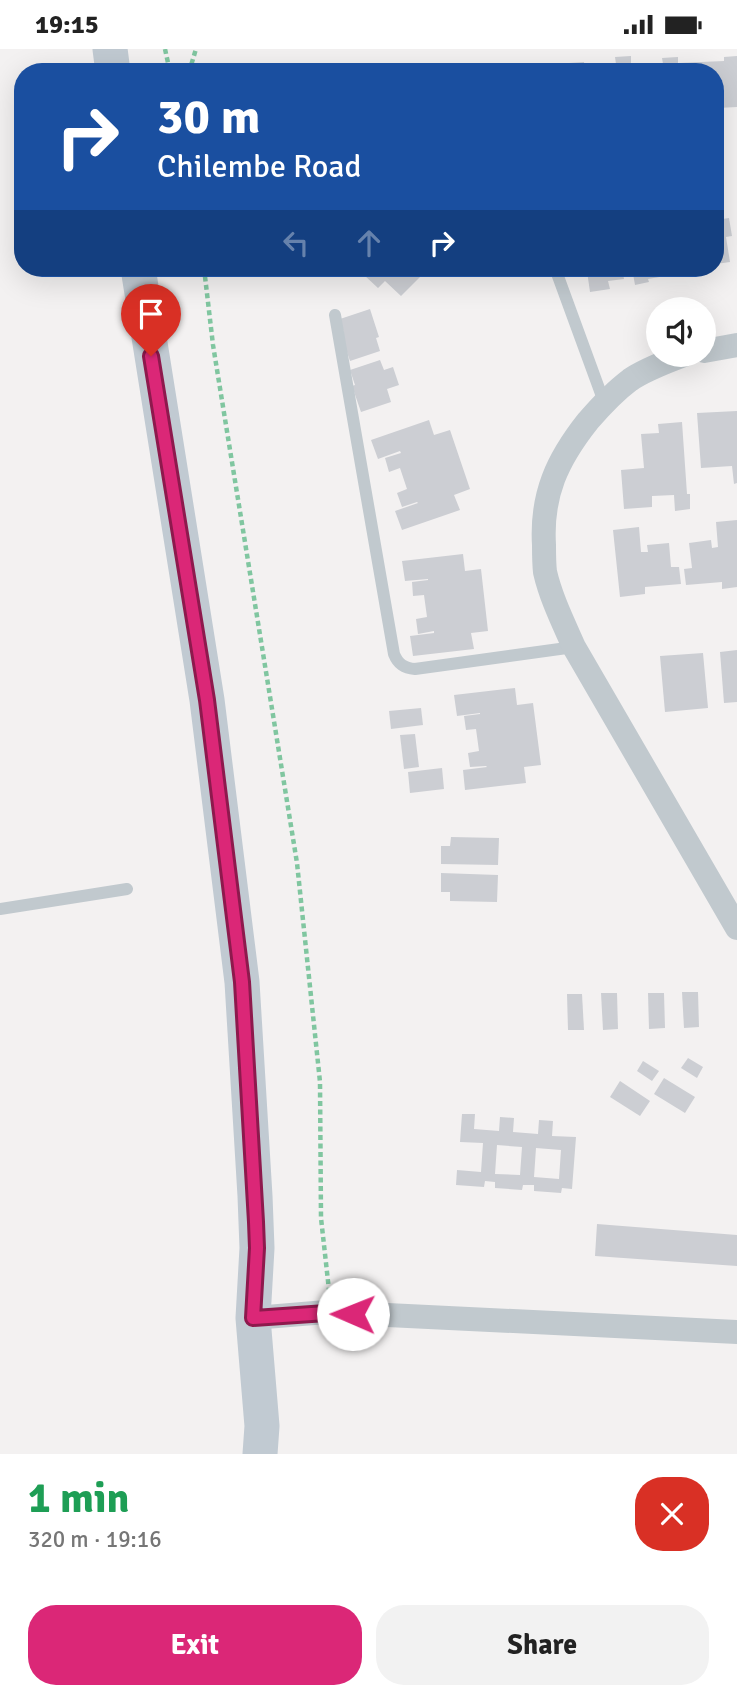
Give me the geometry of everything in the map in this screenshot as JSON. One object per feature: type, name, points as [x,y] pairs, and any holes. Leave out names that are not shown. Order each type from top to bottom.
[{"type":"main road","points":[[139,277],[207,700],[242,982],[257,1248],[253,1318],[257,1442]]},
{"type":"street","points":[[716,349],[737,345]]},
{"type":"street","points":[[655,367],[632,379],[604,402],[571,442],[560,461],[550,485],[545,513],[545,569],[554,603],[574,647],[737,928]]},
{"type":"street","points":[[253,1318],[326,1313],[737,1332]]},
{"type":"lane","points":[[558,277],[604,402]]},
{"type":"lane","points":[[335,315],[397,660],[408,669],[415,669],[574,647]]},
{"type":"lane","points":[[0,909],[127,889]]},
{"type":"path","points":[[205,277],[213,345],[297,863],[320,1082],[321,1219],[329,1287],[326,1313]]},
{"type":"building","points":[[631,56],[631,63],[616,63],[615,57]]},
{"type":"building","points":[[737,56],[737,107],[724,108],[724,63],[678,63],[724,61],[724,57]]},
{"type":"building","points":[[678,57],[678,63],[663,63],[662,58]]},
{"type":"building","points":[[729,218],[732,236],[726,237],[730,262],[724,263],[724,219]]},
{"type":"building","points":[[366,277],[420,277],[401,296],[385,281],[378,288]]},
{"type":"building","points":[[588,277],[624,277],[608,281],[610,289],[590,292]]},
{"type":"building","points":[[634,277],[659,277],[648,279],[649,282],[635,285]]},
{"type":"building","points":[[370,309],[379,337],[376,338],[380,351],[350,361],[341,334],[344,333],[340,319]]},
{"type":"building","points":[[380,360],[384,370],[393,367],[399,385],[387,389],[391,402],[361,412],[352,386],[355,385],[350,370]]},
{"type":"building","points":[[737,411],[737,483],[734,484],[732,466],[701,468],[697,413]]},
{"type":"building","points":[[429,420],[434,435],[450,430],[470,489],[454,495],[460,510],[402,530],[395,511],[418,503],[402,507],[397,493],[407,489],[400,468],[389,472],[385,458],[401,453],[400,451],[378,459],[371,440]]},
{"type":"building","points":[[682,422],[690,509],[675,511],[674,495],[652,496],[652,507],[624,509],[621,470],[644,468],[641,434],[659,433],[658,424]]},
{"type":"building","points":[[737,520],[737,587],[722,589],[722,582],[686,585],[684,569],[692,568],[689,543],[711,540],[712,548],[718,547],[716,522]]},
{"type":"building","points":[[639,527],[641,552],[648,552],[647,545],[669,543],[671,567],[679,567],[681,584],[645,587],[645,594],[620,597],[613,530]]},
{"type":"building","points":[[463,554],[465,571],[481,569],[488,631],[471,633],[474,649],[413,656],[410,636],[434,633],[418,634],[416,619],[427,617],[424,595],[413,596],[412,582],[428,579],[405,581],[402,561]]},
{"type":"building","points":[[737,650],[737,702],[724,703],[720,652]]},
{"type":"building","points":[[703,653],[708,708],[665,712],[660,656]]},
{"type":"building","points":[[515,688],[517,705],[533,703],[541,765],[524,767],[526,783],[465,790],[463,770],[487,767],[470,767],[468,753],[479,751],[476,729],[466,730],[464,716],[480,713],[457,716],[454,695]]},
{"type":"building","points":[[421,708],[423,725],[391,729],[389,711]]},
{"type":"building","points":[[415,734],[419,767],[404,769],[400,735]]},
{"type":"building","points":[[442,768],[444,789],[410,793],[408,772]]},
{"type":"building","points":[[451,837],[499,838],[498,865],[441,864],[441,846],[450,846]]},
{"type":"building","points":[[441,873],[498,875],[497,902],[450,901],[450,892],[441,892]]},
{"type":"building","points":[[682,992],[698,992],[699,1027],[684,1028]]},
{"type":"building","points":[[601,993],[617,993],[618,1029],[603,1030]]},
{"type":"building","points":[[648,993],[664,993],[665,1028],[649,1029]]},
{"type":"building","points":[[567,994],[582,994],[584,1030],[568,1030]]},
{"type":"building","points":[[688,1058],[703,1067],[697,1078],[681,1068]]},
{"type":"building","points":[[643,1061],[659,1071],[652,1081],[637,1071]]},
{"type":"building","points":[[664,1078],[695,1097],[685,1113],[654,1094]]},
{"type":"building","points":[[620,1081],[650,1101],[640,1116],[610,1097]]},
{"type":"building","points":[[462,1114],[475,1114],[474,1129],[499,1131],[500,1117],[514,1118],[513,1132],[538,1134],[539,1120],[553,1121],[552,1136],[576,1137],[572,1189],[562,1188],[561,1193],[534,1191],[534,1185],[523,1185],[522,1190],[495,1188],[495,1182],[485,1181],[484,1187],[456,1185],[457,1170],[481,1172],[483,1143],[460,1142]],"holes":[[[497,1145],[522,1147],[520,1175],[495,1174]],[[536,1148],[561,1150],[559,1179],[534,1177]]]},
{"type":"building","points":[[597,1224],[737,1235],[737,1266],[595,1256]]},
{"type":"route","points":[[151,356],[207,700],[242,982],[257,1248],[253,1318],[353,1314]]}]
